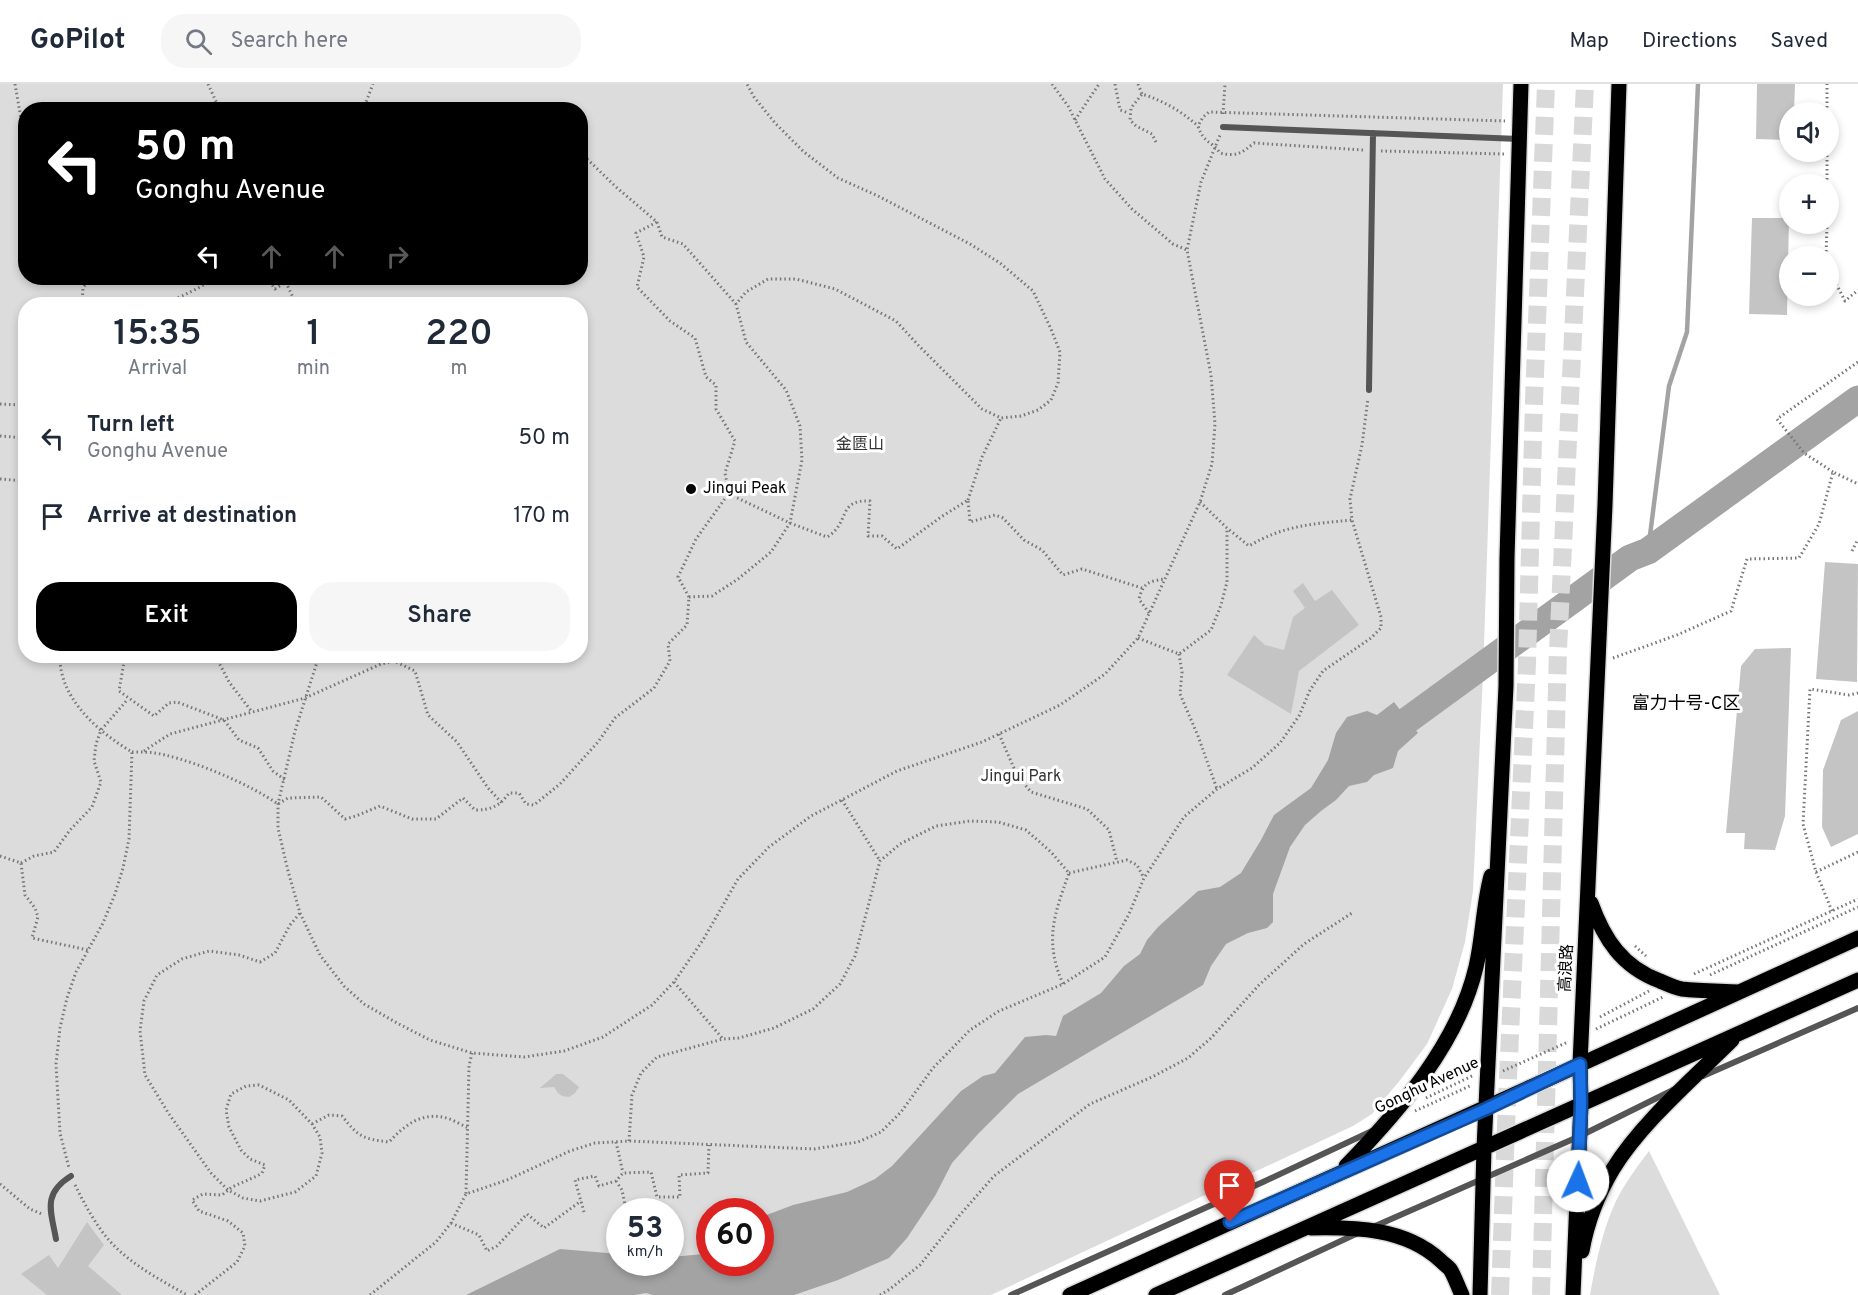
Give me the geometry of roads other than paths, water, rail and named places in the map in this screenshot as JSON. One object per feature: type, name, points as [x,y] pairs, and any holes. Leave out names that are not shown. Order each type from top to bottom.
[{"type":"main road","points":[[1480,1295],[1486,1109],[1483,1075],[1499,850],[1506,686],[1507,558],[1521,84]]},
{"type":"main road","name":"高浪路","points":[[1573,1295],[1581,1104],[1580,1064],[1605,505],[1619,84]]},
{"type":"main road","points":[[1341,1172],[1384,1126],[1415,1088],[1462,1008],[1476,968],[1486,896],[1499,850]]},
{"type":"main road","points":[[1588,898],[1600,928],[1617,952],[1632,967],[1658,981],[1680,989],[1742,992]]},
{"type":"main road","points":[[1070,1295],[1486,1109],[1858,938]]},
{"type":"main road","points":[[1156,1295],[1858,980]]},
{"type":"main road","points":[[1573,1295],[1585,1237],[1596,1203],[1613,1169],[1636,1138],[1738,1034]]},
{"type":"main road","points":[[1305,1228],[1366,1230],[1410,1240],[1429,1250],[1450,1269],[1462,1295]]},
{"type":"lane","points":[[1223,127],[1520,139]]},
{"type":"lane","points":[[1368,390],[1373,133]]},
{"type":"lane","points":[[1225,1295],[1580,1136],[1692,1080],[1858,1008]]},
{"type":"lane","name":"Gonghu Avenue","points":[[1011,1295],[1384,1126]]},
{"type":"lane","points":[[56,1239],[50,1201],[62,1182],[71,1176]]},
{"type":"waterway","points":[[1648,551],[1669,386],[1687,332],[1698,84]]},
{"type":"waterway","points":[[1379,741],[1630,558],[1648,551],[1858,399]]},
{"type":"tunnel","points":[[1500,1295],[1527,663],[1546,84]]},
{"type":"tunnel","points":[[1541,1295],[1558,650],[1585,84]]},
{"type":"place","name":"Jingui Peak","points":[[691,489]]},
{"type":"district","name":"富力十号-C区","points":[[1686,704]]},
{"type":"park label","name":"金匮山","points":[[860,445]]},
{"type":"park label","name":"Jingui Park","points":[[1021,777]]}]
